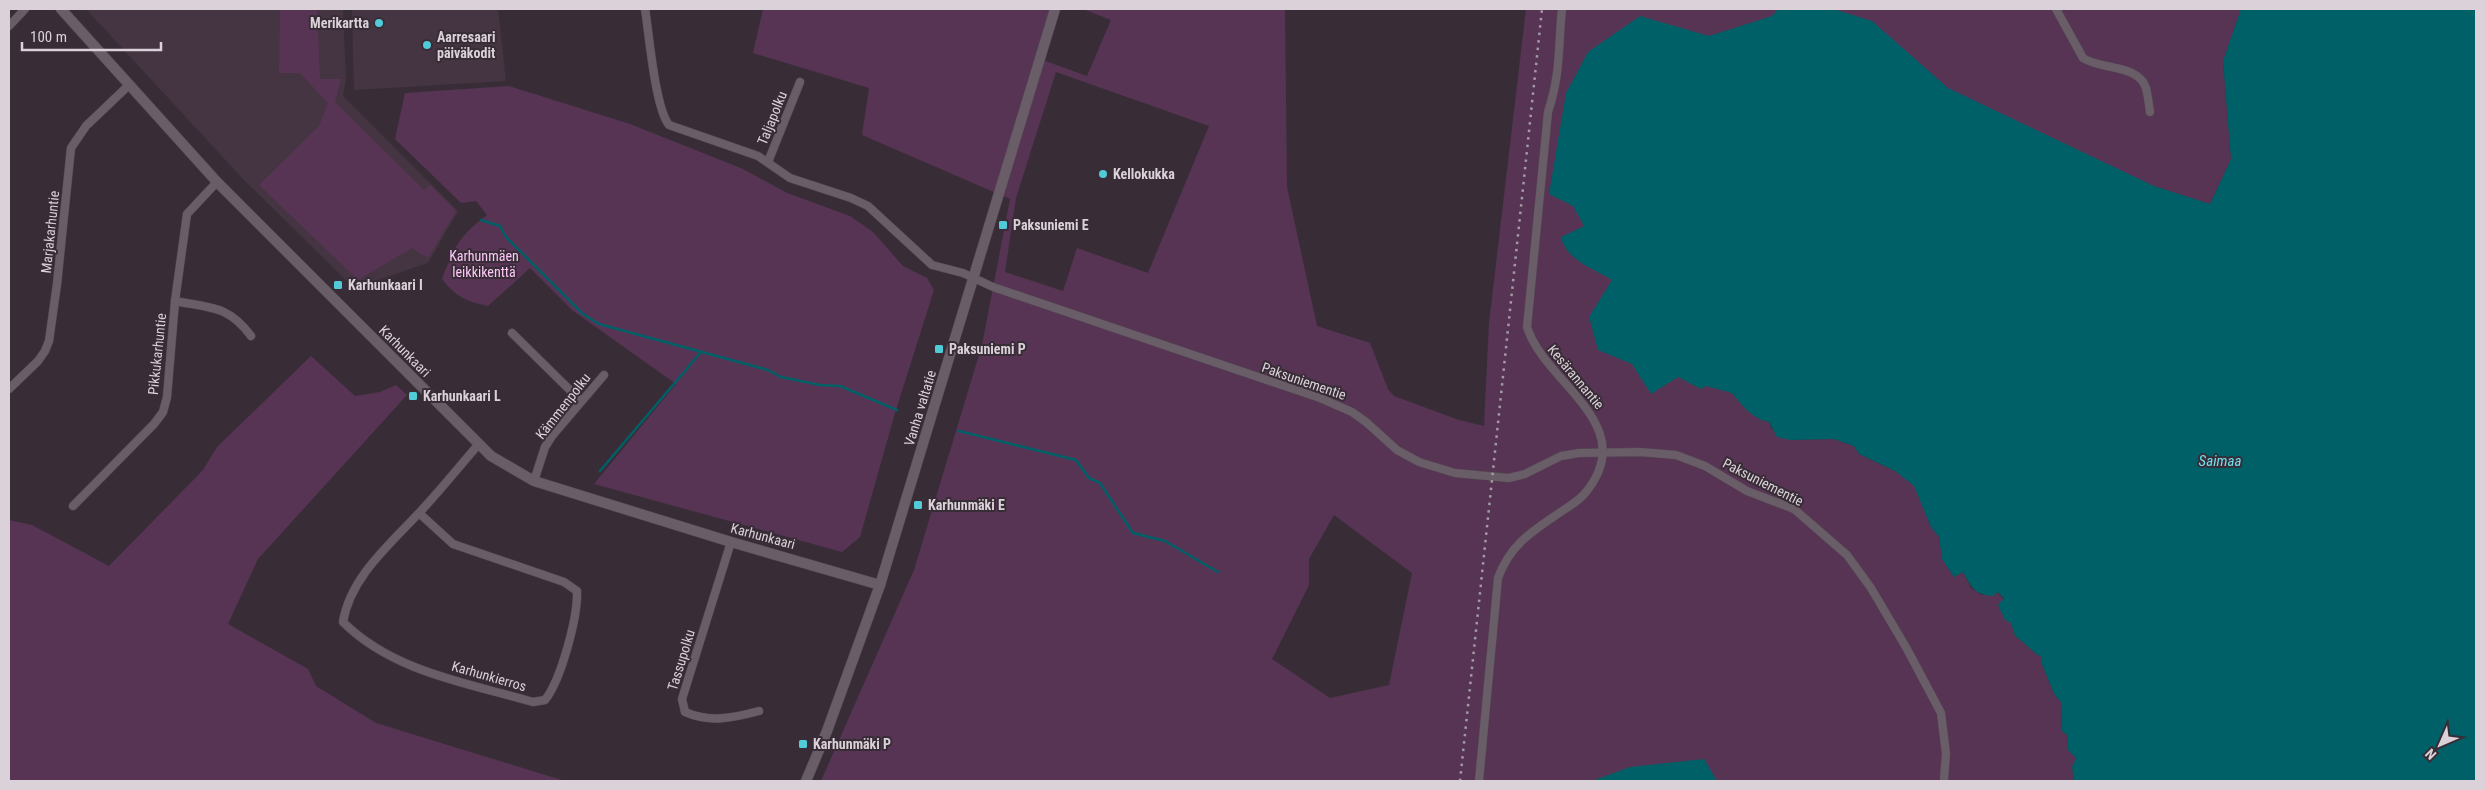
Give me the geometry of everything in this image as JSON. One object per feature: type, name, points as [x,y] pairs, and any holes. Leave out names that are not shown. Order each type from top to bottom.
[{"type":"street","points":[[9,26],[25,9]]},
{"type":"street","name":"Karhunkaari","points":[[61,9],[218,182],[478,445],[504,465],[534,481],[880,585]]},
{"type":"street","name":"Paksuniementie","points":[[645,9],[658,93],[664,119],[669,124],[751,153],[768,162],[790,178],[851,198],[868,206],[932,265],[963,274],[1320,398],[1352,412],[1397,450],[1437,469],[1509,478],[1525,474],[1562,456],[1579,453],[1676,455],[1705,466],[1747,491],[1794,508],[1847,555],[1871,588],[1907,649],[1941,713],[1946,754],[1944,779]]},
{"type":"street","name":"Vanha valtatie","points":[[806,781],[827,731],[880,585],[1055,9]]},
{"type":"street","name":"Kesärannantie","points":[[1479,781],[1498,578],[1501,570],[1513,548],[1584,494],[1600,469],[1601,452],[1598,424],[1591,412],[1540,355],[1532,342],[1528,327],[1548,112],[1555,93],[1560,62],[1562,9]]},
{"type":"street","points":[[2056,9],[2083,58],[2090,62],[2135,74],[2141,80],[2145,87],[2150,112]]},
{"type":"street","name":"Taljapolku","points":[[768,162],[800,82]]},
{"type":"street","name":"Marjakarhuntie","points":[[9,389],[38,361],[45,351],[48,341],[57,284],[71,148],[86,126],[129,84]]},
{"type":"street","name":"Pikkukarhuntie","points":[[73,506],[154,424],[163,412],[167,397],[175,301],[187,214],[218,182]]},
{"type":"street","points":[[175,301],[224,311],[239,320],[251,336]]},
{"type":"street","points":[[512,333],[581,401]]},
{"type":"street","name":"Kämmenpolku","points":[[534,481],[545,447],[604,375]]},
{"type":"street","name":"Karhunkierros","points":[[419,513],[453,544],[564,582],[577,591],[578,607],[566,650],[552,692],[545,700],[533,702],[413,667],[385,654],[360,639],[343,622],[345,609],[377,556],[419,513],[478,445]]},
{"type":"street","name":"Tassupolku","points":[[732,542],[682,699],[684,712],[700,719],[736,718],[759,711]]},
{"type":"shaded area","points":[[86,9],[343,9],[346,79],[343,96],[458,211],[428,263],[354,288],[243,179]]},
{"type":"shaded area","name":"Aarresaari päiväkodit","points":[[352,9],[498,9],[506,81],[354,90]]},
{"type":"green space","points":[[280,9],[317,9],[320,79],[341,79],[335,102],[424,190],[430,185],[456,211],[428,258],[412,248],[358,280],[259,185],[319,126],[328,103],[300,73],[279,73]]},
{"type":"green space","points":[[763,9],[1055,9],[1040,59],[1087,76],[1111,20],[1083,9],[1285,9],[1287,187],[1317,326],[1370,343],[1388,389],[1394,396],[1459,420],[1484,426],[1489,323],[1526,9],[2241,9],[2223,61],[2231,159],[2210,204],[2154,186],[1732,393],[1748,411],[1758,418],[1769,422],[1771,428],[1790,440],[1834,439],[1854,446],[1859,454],[1895,471],[1915,486],[1931,527],[1939,537],[1942,559],[1954,577],[1963,572],[1971,588],[1982,595],[1996,592],[2004,599],[2015,636],[2043,657],[2042,664],[2054,694],[2061,702],[2062,731],[2067,735],[2068,750],[2076,758],[2072,767],[2074,781],[821,781],[914,570],[982,345],[1010,199],[862,135],[869,88],[753,53]],"holes":[[[1056,72],[1209,126],[1148,273],[1077,248],[1063,291],[1005,272],[1016,198]],[[1334,515],[1412,573],[1389,685],[1330,698],[1272,659],[1309,585],[1309,559]]]},
{"type":"green space","name":"Karhunmäen leikkikenttä","points":[[509,86],[630,124],[743,169],[787,193],[850,216],[873,232],[903,266],[927,278],[934,290],[895,413],[860,537],[842,552],[594,484],[676,384],[572,310],[530,268],[488,306],[462,297],[442,279],[459,243],[470,229],[487,215],[476,201],[461,203],[395,139],[405,93]]},
{"type":"green space","points":[[311,356],[355,396],[380,392],[396,385],[407,395],[258,559],[228,624],[308,669],[316,686],[376,723],[565,781],[9,781],[9,520],[32,525],[109,566],[203,470],[217,447]]},
{"type":"water","name":"Saimaa","points":[[1778,9],[1833,9],[1872,21],[1948,88],[2154,186],[2210,204],[2231,159],[2223,61],[2241,9],[2476,9],[2476,781],[2074,781],[2072,767],[2076,758],[2068,750],[2067,735],[2062,731],[2061,702],[2054,694],[2042,664],[2042,657],[2015,636],[2011,623],[2005,620],[1998,605],[2004,598],[1997,592],[1993,596],[1978,592],[1971,586],[1963,572],[1954,577],[1942,559],[1939,537],[1931,527],[1914,486],[1895,471],[1859,454],[1854,446],[1834,439],[1790,440],[1777,437],[1769,422],[1757,418],[1732,393],[1706,386],[1701,389],[1678,377],[1651,394],[1632,364],[1598,350],[1589,317],[1612,280],[1582,263],[1569,252],[1561,237],[1584,226],[1573,206],[1549,194],[1566,93],[1588,52],[1640,16],[1709,36],[1772,16]]},
{"type":"water","points":[[1704,759],[1717,781],[1592,781],[1630,767]]},
{"type":"waterway","points":[[481,220],[500,226],[506,237],[583,314],[599,324],[768,370],[781,377],[820,385],[840,386],[897,410]]},
{"type":"waterway","points":[[600,471],[701,352]]},
{"type":"waterway","points":[[959,431],[1076,460],[1089,478],[1100,483],[1133,533],[1165,541],[1218,572]]},
{"type":"railway","points":[[1460,781],[1542,9]]},
{"type":"place","name":"Merikartta","points":[[379,23]]},
{"type":"place","name":"Aarresaari päiväkodit","points":[[427,45]]},
{"type":"place","name":"Kellokukka","points":[[1103,174]]},
{"type":"place","name":"Paksuniemi E","points":[[1003,225]]},
{"type":"place","name":"Karhunkaari I","points":[[338,285]]},
{"type":"place","name":"Paksuniemi P","points":[[939,349]]},
{"type":"place","name":"Karhunkaari L","points":[[413,396]]},
{"type":"place","name":"Karhunmäki E","points":[[918,505]]},
{"type":"place","name":"Karhunmäki P","points":[[803,744]]}]
